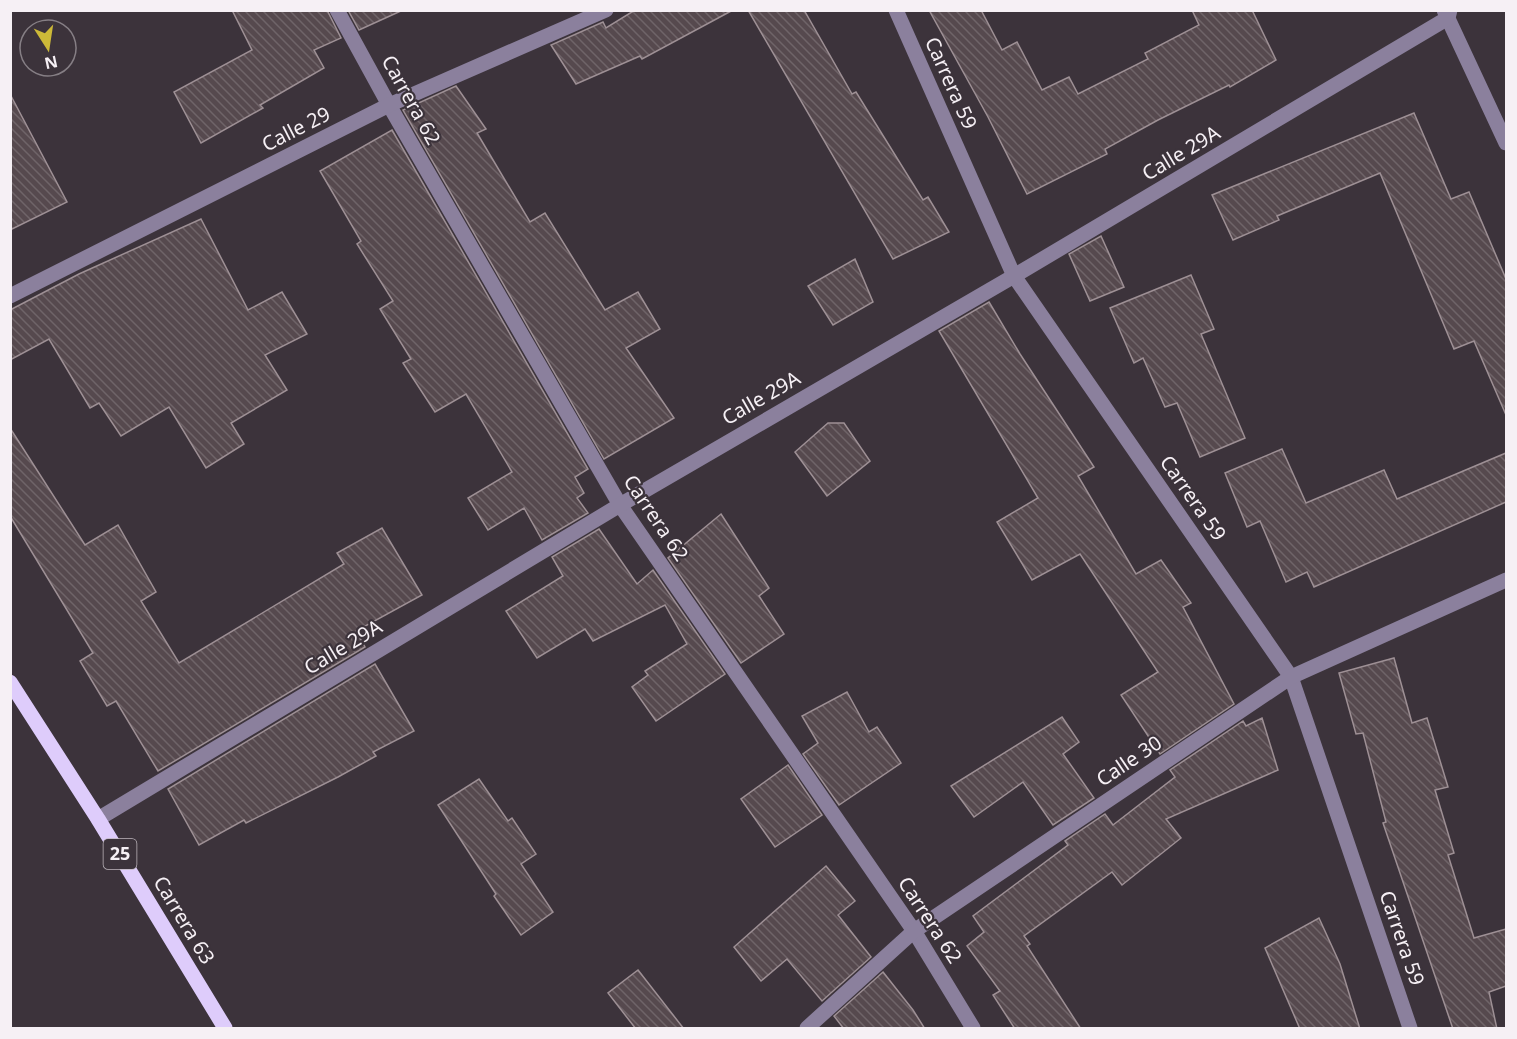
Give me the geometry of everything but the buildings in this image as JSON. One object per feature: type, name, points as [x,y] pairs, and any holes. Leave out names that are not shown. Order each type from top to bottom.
[{"type":"main road","name":"Carrera 63","points":[[10,682],[98,819],[225,1029]]},
{"type":"street","name":"Carrera 62","points":[[337,10],[389,105],[620,505],[914,931],[973,1029]]},
{"type":"street","name":"Calle 29","points":[[10,296],[389,105],[606,10]]},
{"type":"street","name":"Carrera 59","points":[[896,10],[1014,276],[1292,677],[1410,1029]]},
{"type":"street","name":"Calle 29A","points":[[98,819],[620,505],[1014,276],[1447,13]]},
{"type":"street","points":[[1447,13],[1506,143]]},
{"type":"street","name":"Calle 30","points":[[807,1029],[914,931],[1292,677],[1506,579]]}]
